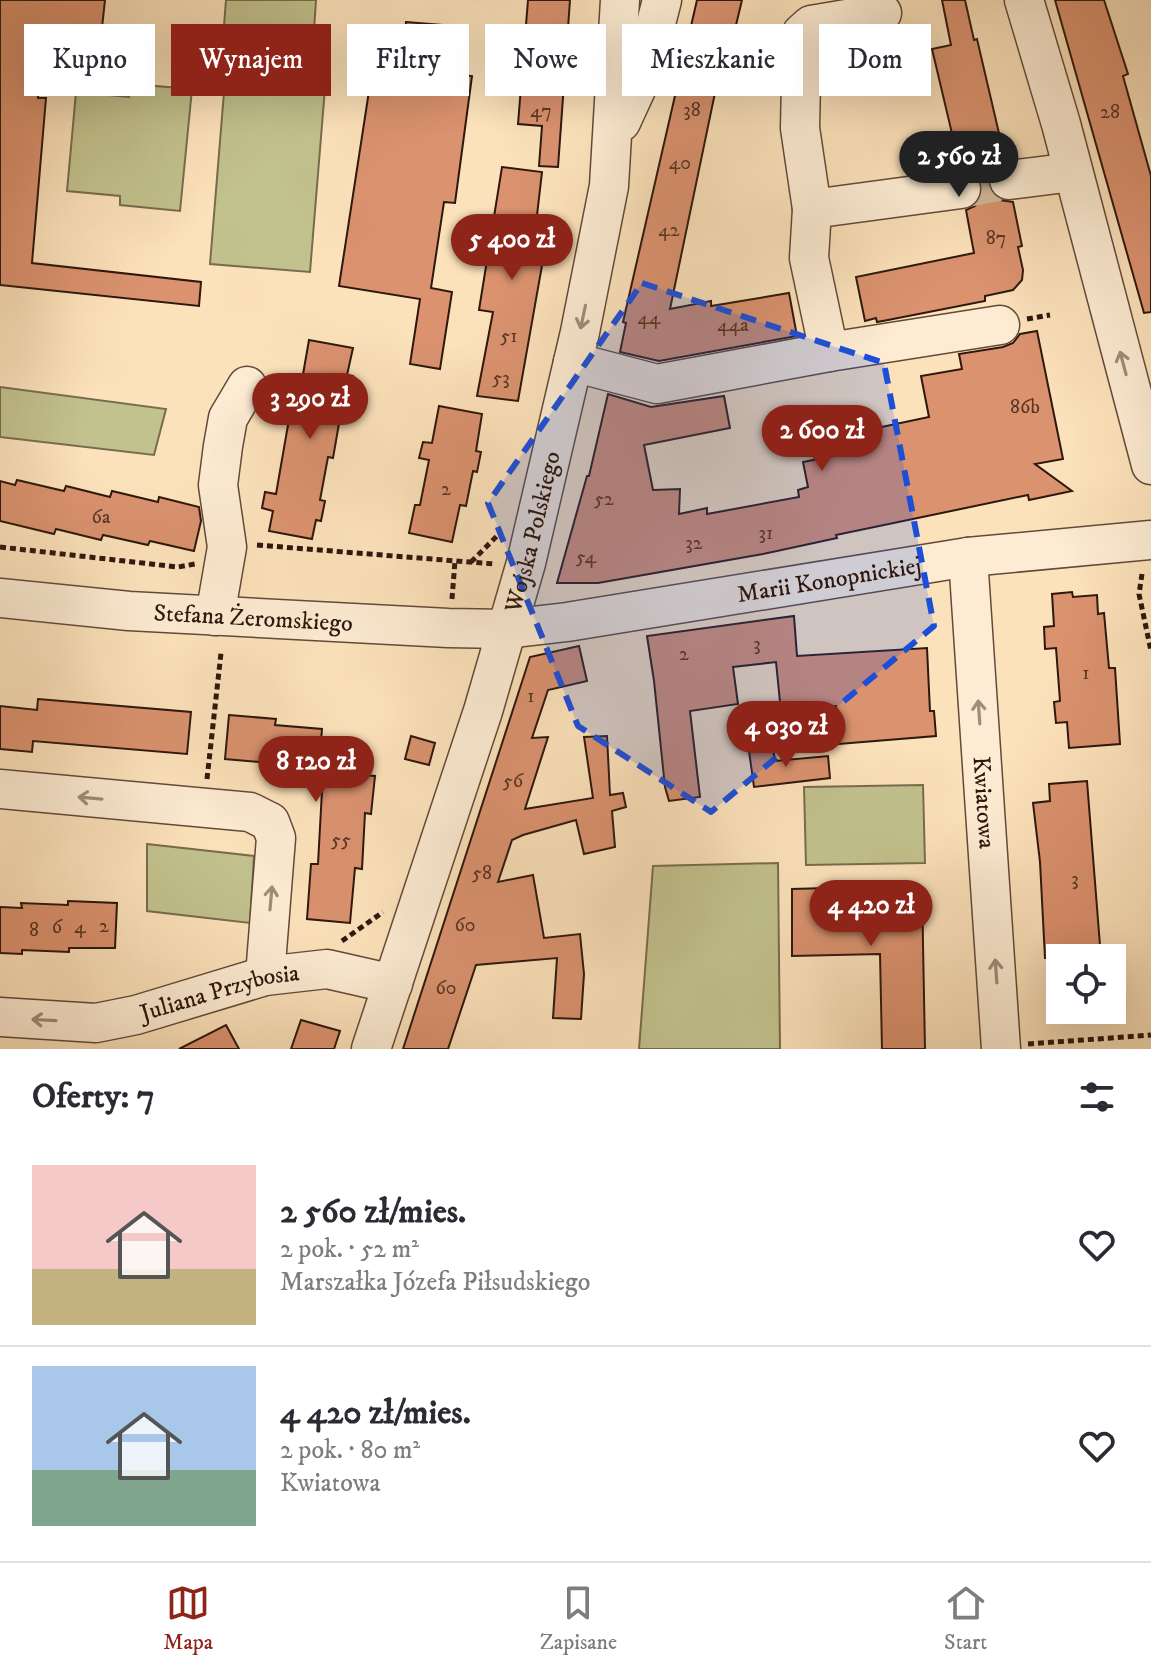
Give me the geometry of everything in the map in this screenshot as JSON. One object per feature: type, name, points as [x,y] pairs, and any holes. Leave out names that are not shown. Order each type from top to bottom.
[{"type":"street","name":"Wojska Polskiego","points":[[371,1049],[483,711],[526,563],[598,249],[609,186],[620,0]]},
{"type":"street","points":[[614,137],[643,74],[662,0]]},
{"type":"street","points":[[1024,0],[1151,465]]},
{"type":"street","points":[[829,352],[809,258],[812,209],[800,128],[802,33],[811,25],[882,13]]},
{"type":"street","points":[[1009,180],[1073,172]]},
{"type":"street","points":[[812,209],[961,189]]},
{"type":"street","points":[[573,362],[657,384],[1000,325]]},
{"type":"street","points":[[218,635],[227,547],[218,485],[228,418],[247,386]]},
{"type":"street","name":"Marii Konopnickiej","points":[[507,629],[968,557],[1146,557]]},
{"type":"street","name":"Kwiatowa","points":[[968,557],[1009,1047]]},
{"type":"street","name":"Stefana Żeromskiego","points":[[0,598],[218,635],[435,628],[507,629]]},
{"type":"street","points":[[0,789],[250,812],[270,822],[276,838],[265,976]]},
{"type":"street","name":"Juliana Przybosia","points":[[0,1017],[95,1036],[136,1015],[265,976],[327,969],[393,984]]},
{"type":"path","points":[[471,562],[508,525]]},
{"type":"path","points":[[1146,557],[1139,594],[1151,651]]},
{"type":"path","points":[[207,780],[218,635]]},
{"type":"path","points":[[335,946],[384,911]]},
{"type":"path","points":[[1009,1047],[1151,1035]]},
{"type":"highlighted area","points":[[642,283],[884,363],[934,626],[711,812],[578,726],[488,503]]},
{"type":"green space","points":[[226,0],[316,0],[314,24],[224,24]]},
{"type":"green space","points":[[155,86],[171,87],[171,96],[191,96],[180,211],[120,205],[120,196],[67,191],[76,96],[155,96]]},
{"type":"green space","points":[[224,96],[324,96],[310,272],[210,264]]},
{"type":"green space","points":[[0,387],[166,409],[154,455],[0,437]]},
{"type":"green space","points":[[923,785],[925,863],[806,865],[804,787]]},
{"type":"green space","points":[[147,844],[254,856],[250,923],[147,911]]},
{"type":"green space","points":[[778,863],[780,1049],[639,1049],[653,866]]},
{"type":"building","points":[[0,0],[105,0],[102,24],[24,24],[24,96],[46,98],[32,263],[201,282],[199,306],[0,285]]},
{"type":"building","points":[[528,0],[570,0],[568,24],[526,24]]},
{"type":"building","points":[[697,0],[742,0],[736,24],[691,24]]},
{"type":"building","points":[[942,0],[965,0],[974,40],[977,39],[1005,159],[995,163],[989,171],[987,183],[992,194],[1000,200],[1013,202],[1022,246],[1018,247],[1022,280],[1013,290],[985,296],[985,301],[877,322],[876,318],[865,321],[856,277],[974,253],[966,210],[975,206],[981,198],[983,187],[979,176],[956,164],[959,163],[932,49],[951,45]]},
{"type":"building","points":[[1055,0],[1104,0],[1128,74],[1123,76],[1151,176],[1151,312],[1144,313]]},
{"type":"building","points":[[469,76],[472,76],[455,203],[444,202],[431,288],[452,292],[440,369],[410,364],[420,299],[339,286],[368,96],[469,96]]},
{"type":"building","points":[[520,96],[563,96],[558,167],[539,166],[542,126],[518,124]]},
{"type":"building","points":[[675,96],[714,96],[670,309],[711,301],[711,306],[789,293],[797,336],[659,361],[620,352],[626,323],[623,322]]},
{"type":"building","points":[[502,167],[542,172],[536,224],[549,226],[518,401],[477,396],[493,312],[479,310]]},
{"type":"building","points":[[1037,331],[1063,459],[1035,464],[1072,491],[1029,500],[1028,495],[836,535],[837,538],[763,554],[598,583],[557,583],[589,476],[608,394],[651,407],[724,396],[730,428],[644,445],[653,490],[680,489],[679,514],[707,508],[707,514],[799,497],[798,490],[808,487],[803,462],[858,451],[853,433],[929,417],[921,376],[962,369],[959,354],[1003,347],[1013,343],[1020,334]]},
{"type":"building","points":[[309,340],[353,348],[347,375],[353,376],[349,396],[344,395],[333,458],[328,457],[320,500],[325,501],[321,521],[316,520],[312,539],[269,531],[273,511],[262,508],[265,492],[276,494],[292,402],[298,403]]},
{"type":"building","points":[[439,406],[482,414],[476,451],[481,452],[477,472],[473,471],[466,506],[460,505],[452,542],[409,533],[415,505],[420,505],[429,460],[419,458],[423,442],[432,443]]},
{"type":"building","points":[[17,480],[64,491],[66,486],[110,497],[112,491],[158,502],[159,497],[199,507],[201,521],[194,551],[103,535],[101,540],[56,529],[54,534],[0,521],[0,481],[15,485]]},
{"type":"building","points":[[1072,592],[1073,597],[1097,595],[1098,614],[1104,613],[1109,668],[1115,668],[1120,744],[1069,748],[1067,722],[1056,723],[1054,702],[1060,701],[1056,648],[1045,649],[1044,627],[1054,626],[1052,594]]},
{"type":"building","points":[[794,616],[797,656],[927,648],[930,711],[934,711],[936,736],[839,744],[836,706],[781,712],[776,662],[733,667],[738,704],[690,711],[700,797],[669,801],[647,636]]},
{"type":"building","points":[[579,646],[587,681],[548,690],[532,738],[548,737],[525,809],[593,798],[584,737],[607,736],[610,795],[623,793],[626,807],[612,811],[615,847],[584,854],[576,820],[523,835],[512,840],[498,882],[533,875],[544,938],[580,934],[584,974],[581,1019],[553,1018],[557,958],[476,965],[448,1049],[403,1049],[530,657]]},
{"type":"building","points":[[38,699],[191,712],[187,754],[33,741],[32,752],[0,749],[0,706],[37,710]]},
{"type":"building","points":[[229,715],[276,719],[275,725],[322,729],[320,753],[366,757],[364,775],[375,776],[371,814],[365,813],[362,869],[355,868],[350,923],[307,919],[311,864],[318,864],[323,772],[271,769],[271,763],[225,759]]},
{"type":"building","points":[[411,736],[435,743],[429,765],[405,759]]},
{"type":"building","points":[[773,748],[775,761],[828,756],[830,778],[754,787],[749,751]]},
{"type":"building","points":[[1087,781],[1100,944],[1046,944],[1045,958],[1040,862],[1033,803],[1050,801],[1049,784]]},
{"type":"building","points":[[864,887],[864,891],[922,890],[925,1049],[882,1049],[880,954],[792,956],[792,889]]},
{"type":"building","points":[[68,901],[117,903],[115,948],[0,953],[0,907],[22,908],[21,903],[68,905]]},
{"type":"building","points":[[301,1020],[340,1031],[334,1049],[291,1049]]},
{"type":"building","points":[[226,1025],[239,1049],[179,1049]]},
{"type":"tunnel","points":[[961,189],[1009,180]]}]
